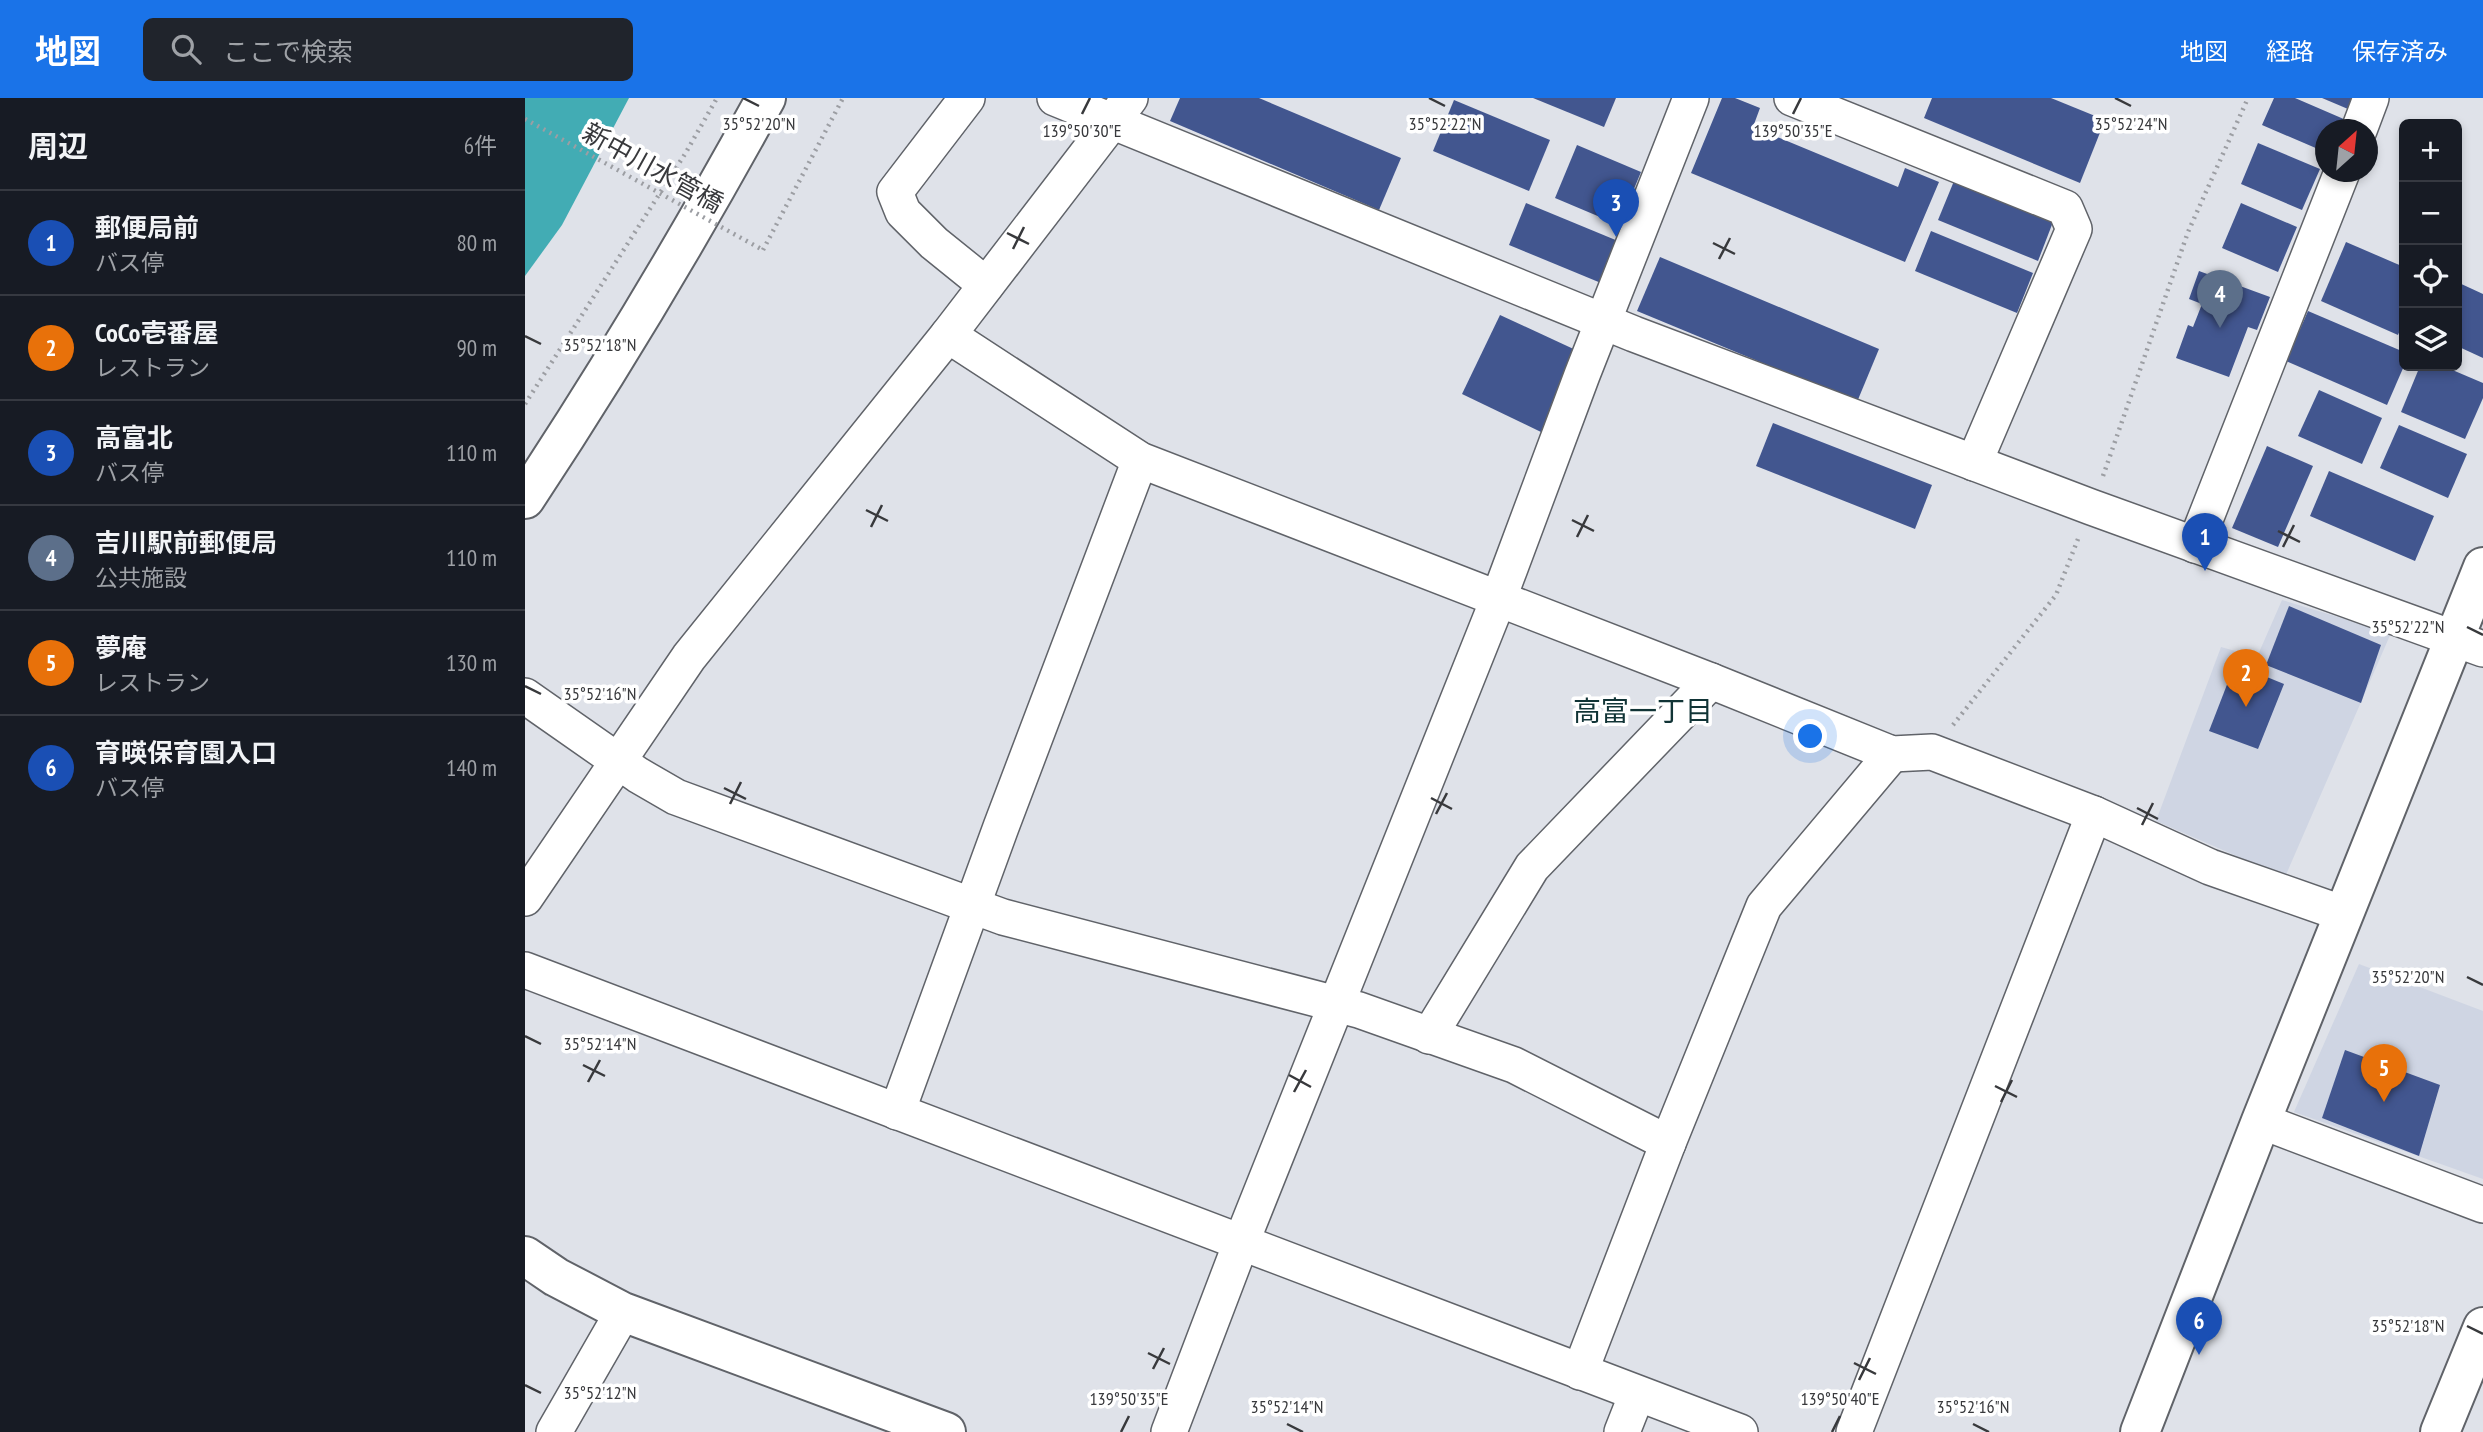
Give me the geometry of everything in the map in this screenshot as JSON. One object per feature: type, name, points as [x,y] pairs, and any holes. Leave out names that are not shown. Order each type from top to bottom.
[{"type":"street","points":[[525,499],[579,417],[648,303],[719,184],[766,98]]},
{"type":"street","points":[[967,98],[895,192],[903,212],[934,243],[986,285]]},
{"type":"street","points":[[1055,98],[1121,110],[1604,322],[2195,545],[2469,643]]},
{"type":"street","points":[[1169,1432],[1241,1243],[1498,600],[1691,98]]},
{"type":"street","points":[[1792,98],[2065,208],[2074,229],[1975,463]]},
{"type":"street","points":[[2363,119],[2371,98]]},
{"type":"street","points":[[525,898],[689,657],[948,335],[1121,110]]},
{"type":"street","points":[[2195,545],[2338,182]]},
{"type":"street","points":[[948,335],[1140,460],[1892,754],[1932,752],[2094,814],[2210,867],[2344,914]]},
{"type":"street","points":[[897,1112],[1140,460]]},
{"type":"street","points":[[2140,1432],[2344,914],[2469,643],[2483,567]]},
{"type":"street","points":[[1429,1035],[1532,867],[1711,681]]},
{"type":"street","points":[[525,696],[676,797],[1003,918],[1338,1004],[1429,1035],[1514,1065],[1668,1143]]},
{"type":"street","points":[[1580,1372],[1668,1143],[1765,906],[1892,754]]},
{"type":"street","points":[[1854,1432],[2094,814]]},
{"type":"street","points":[[525,970],[1740,1432]]},
{"type":"street","points":[[2261,1121],[2483,1205]]},
{"type":"street","points":[[525,1256],[556,1277],[622,1311],[946,1432]]},
{"type":"street","points":[[554,1432],[622,1311]]},
{"type":"street","points":[[2440,1432],[2483,1327]]},
{"type":"street","points":[[1622,1432],[1637,1394]]},
{"type":"path","points":[[525,404],[685,154],[717,98]]},
{"type":"path","name":"新中川水管橋","points":[[525,119],[763,250],[843,98]]},
{"type":"shaded area","points":[[2282,600],[2391,633],[2285,877],[2156,821],[2221,647],[2257,657]]},
{"type":"shaded area","points":[[2359,964],[2483,1011],[2483,1179],[2294,1112]]},
{"type":"water","points":[[525,98],[629,98],[562,225],[525,276]]},
{"type":"building","points":[[1180,98],[1259,98],[1401,158],[1379,210],[1170,121]]},
{"type":"building","points":[[1533,98],[1616,98],[1604,127]]},
{"type":"building","points":[[1722,98],[1735,98],[1760,108],[1753,127],[1898,187],[1905,168],[1939,182],[1905,262],[1691,173]]},
{"type":"building","points":[[1932,98],[2051,98],[2105,120],[2080,183],[1924,118]]},
{"type":"building","points":[[2274,98],[2295,98],[2344,119],[2315,119],[2315,148],[2262,125]]},
{"type":"building","points":[[2322,98],[2353,98],[2348,109]]},
{"type":"building","points":[[1454,100],[1550,140],[1529,191],[1433,151]]},
{"type":"building","points":[[2258,143],[2315,167],[2315,180],[2302,210],[2241,184]]},
{"type":"building","points":[[1577,145],[1641,172],[1619,225],[1555,198]]},
{"type":"building","points":[[1954,181],[2053,222],[2038,261],[1938,220]]},
{"type":"building","points":[[1526,203],[1618,241],[1601,283],[1509,245]]},
{"type":"building","points":[[2241,203],[2297,227],[2278,272],[2222,248]]},
{"type":"building","points":[[1931,231],[2033,273],[2017,313],[1915,271]]},
{"type":"building","points":[[2346,242],[2399,265],[2398,335],[2321,301]]},
{"type":"building","points":[[1660,257],[1879,349],[1857,402],[1637,311]]},
{"type":"building","points":[[2199,271],[2270,297],[2257,330],[2248,327],[2229,377],[2176,358],[2188,325],[2193,327],[2202,304],[2189,299]]},
{"type":"building","points":[[2462,284],[2483,294],[2483,358],[2462,348]]},
{"type":"building","points":[[2308,311],[2399,350],[2399,371],[2402,371],[2387,405],[2286,361]]},
{"type":"building","points":[[1500,315],[1580,352],[1541,432],[1462,394]]},
{"type":"building","points":[[2418,371],[2455,371],[2483,383],[2483,398],[2465,439],[2401,412]]},
{"type":"building","points":[[2319,390],[2382,418],[2362,464],[2298,436]]},
{"type":"building","points":[[1773,423],[1932,485],[1915,529],[1756,466]]},
{"type":"building","points":[[2399,425],[2467,454],[2448,498],[2380,468]]},
{"type":"building","points":[[2267,446],[2313,466],[2278,547],[2232,528]]},
{"type":"building","points":[[2329,471],[2434,516],[2415,561],[2310,516]]},
{"type":"building","points":[[2289,606],[2381,645],[2361,703],[2266,665]]},
{"type":"building","points":[[2235,664],[2284,684],[2258,749],[2209,731]]},
{"type":"building","points":[[2345,1050],[2440,1085],[2419,1156],[2322,1118]]},
{"type":"place","name":"高富北","points":[[1616,237]]},
{"type":"place","name":"吉川駅前郵便局","points":[[2220,328]]},
{"type":"place","name":"郵便局前","points":[[2205,571]]},
{"type":"place","name":"CoCo壱番屋","points":[[2246,707]]},
{"type":"place","name":"夢庵","points":[[2384,1102]]},
{"type":"place","name":"育暎保育園入口","points":[[2199,1355]]},
{"type":"district","name":"高富一丁目","points":[[1643,711]]}]
